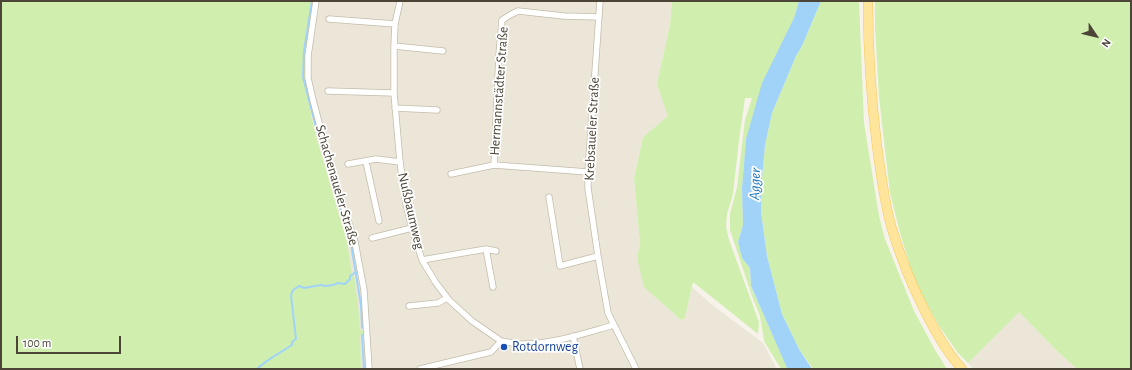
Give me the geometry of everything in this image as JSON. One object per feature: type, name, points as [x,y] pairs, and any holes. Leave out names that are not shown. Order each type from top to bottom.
[{"type":"main road","points":[[868,1],[873,115],[881,177],[892,228],[914,289],[930,322],[947,351],[962,369]]},
{"type":"street","name":"Schachenaueler Straße","points":[[316,1],[308,56],[308,78],[329,160],[357,253],[364,290],[370,369]]},
{"type":"street","name":"Nußbaumweg","points":[[400,1],[395,24],[394,93],[400,162],[406,204],[412,228],[422,260],[447,298],[472,321],[501,341]]},
{"type":"street","name":"Krebsaueler Straße","points":[[600,1],[588,188],[608,313],[636,369]]},
{"type":"street","name":"Hermannstädter Straße","points":[[494,165],[502,20],[518,12],[599,17]]},
{"type":"street","points":[[329,19],[395,24]]},
{"type":"street","points":[[394,46],[443,51]]},
{"type":"street","points":[[328,91],[394,93]]},
{"type":"street","points":[[395,108],[437,110]]},
{"type":"street","name":"Nußbaumweg","points":[[348,164],[376,159],[400,162]]},
{"type":"street","points":[[366,162],[379,221]]},
{"type":"street","points":[[451,174],[494,165],[588,172]]},
{"type":"street","points":[[548,198],[560,266],[598,256]]},
{"type":"street","points":[[372,238],[412,228]]},
{"type":"street","name":"Nußbaumweg","points":[[422,260],[486,249],[496,251]]},
{"type":"street","points":[[486,249],[493,287]]},
{"type":"street","points":[[409,306],[438,303],[447,298]]},
{"type":"street","points":[[420,369],[491,352],[501,341],[520,344],[547,342],[614,325]]},
{"type":"street","points":[[573,336],[580,369]]},
{"type":"shaded area","points":[[312,1],[672,1],[670,25],[657,84],[669,116],[643,137],[634,178],[640,244],[637,258],[666,306],[681,320],[685,318],[692,287],[711,304],[763,343],[777,369],[361,369],[354,275],[352,273],[347,242],[314,129],[306,88]]},
{"type":"shaded area","points":[[1019,311],[1058,352],[1077,369],[973,369],[968,363]]},
{"type":"green space","points":[[1,1],[312,1],[306,88],[314,129],[347,242],[352,273],[354,275],[360,328],[361,331],[364,331],[364,335],[360,335],[361,369],[1,369]]},
{"type":"green space","points":[[672,1],[799,1],[794,18],[746,139],[742,188],[743,225],[738,242],[742,258],[750,268],[751,287],[788,369],[781,369],[764,341],[760,316],[730,230],[730,214],[737,187],[745,120],[752,98],[745,98],[733,194],[727,214],[726,227],[729,240],[759,322],[758,334],[693,282],[685,318],[681,320],[644,287],[637,258],[640,244],[634,178],[643,137],[668,116],[657,84],[670,25]]},
{"type":"green space","points":[[821,1],[859,1],[864,123],[879,216],[885,239],[914,311],[947,369],[813,369],[799,349],[782,314],[767,256],[761,212],[765,145],[772,113]]},
{"type":"green space","points":[[875,1],[1131,1],[1131,369],[1077,369],[1019,312],[968,363],[958,353],[939,326],[915,282],[890,193],[879,97]]},
{"type":"water","name":"Agger","points":[[799,1],[821,1],[772,113],[765,145],[761,212],[767,256],[782,314],[799,349],[812,369],[787,368],[751,286],[750,268],[742,258],[738,242],[743,225],[742,188],[746,139],[762,83],[794,18]]},
{"type":"waterway","points":[[312,1],[304,51],[303,77],[317,131],[346,227]]},
{"type":"waterway","points":[[347,232],[351,244],[361,305],[362,328]]},
{"type":"waterway","points":[[257,369],[269,359],[292,345],[292,342],[296,339],[291,295],[293,290],[299,286],[304,288],[321,285],[333,285],[338,283],[345,284],[350,279],[350,276],[356,272]]},
{"type":"waterway","points":[[362,335],[364,369]]},
{"type":"place","name":"Rotdornweg","points":[[504,347]]}]
